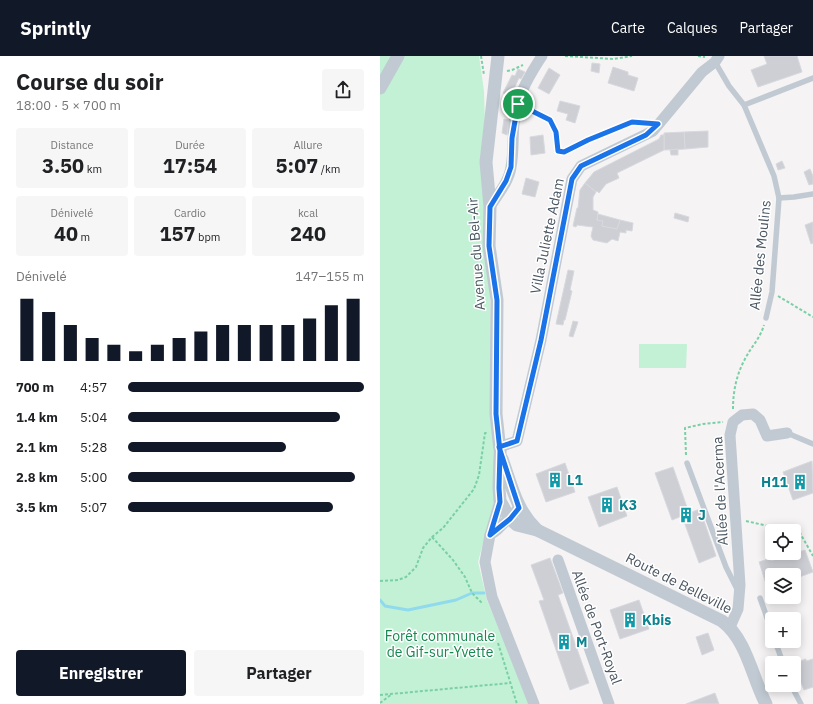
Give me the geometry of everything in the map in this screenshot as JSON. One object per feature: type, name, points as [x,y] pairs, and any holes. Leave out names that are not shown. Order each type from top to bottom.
[{"type":"street","points":[[380,88],[398,56]]},
{"type":"street","name":"Avenue du Bel-Air","points":[[498,56],[486,162],[490,207],[489,246],[497,300],[496,414],[499,449]]},
{"type":"street","points":[[490,207],[506,181],[511,167],[512,138],[518,104],[530,75],[542,56]]},
{"type":"street","name":"Villa Juliette Adam","points":[[499,449],[517,441],[541,340],[572,179],[581,166],[646,135],[658,124],[702,72],[717,59]]},
{"type":"street","name":"Allée de l'Acerma","points":[[730,627],[738,609],[739,593],[736,518],[730,436],[733,422],[742,414],[753,414],[760,420],[767,436],[787,433]]},
{"type":"street","points":[[499,449],[500,502],[494,532],[485,562],[492,597],[534,704]]},
{"type":"street","name":"Route de Belleville","points":[[499,449],[519,508],[526,520],[537,530]]},
{"type":"street","points":[[499,488],[505,482],[510,482]]},
{"type":"street","points":[[500,502],[513,522]]},
{"type":"street","points":[[494,532],[513,522],[519,508]]},
{"type":"street","name":"Route de Belleville","points":[[513,522],[537,530],[562,544],[711,614],[730,627],[740,642],[766,704]]},
{"type":"street","name":"Allée de Port-Royal","points":[[558,560],[608,704]]},
{"type":"lane","name":"Allée des Moulins","points":[[717,59],[729,86],[744,105],[774,176],[779,198],[772,292],[766,318]]},
{"type":"lane","points":[[744,105],[813,78]]},
{"type":"lane","points":[[779,198],[813,194]]},
{"type":"lane","points":[[787,433],[813,444]]},
{"type":"lane","points":[[687,464],[734,587],[739,593]]},
{"type":"lane","points":[[760,598],[765,612]]},
{"type":"lane","points":[[795,692],[801,704]]},
{"type":"path","points":[[565,56],[614,60],[632,56]]},
{"type":"path","points":[[518,104],[550,120],[556,132],[558,151],[564,152],[588,140],[632,122],[658,124]]},
{"type":"path","points":[[772,292],[813,317]]},
{"type":"path","points":[[687,464],[685,428],[703,424],[733,422],[733,393],[744,361],[762,333],[766,318]]},
{"type":"path","points":[[380,581],[398,580],[406,577],[416,567],[423,548],[432,537],[443,528],[474,489],[479,475],[485,433],[498,431]]},
{"type":"path","points":[[736,518],[765,525]]},
{"type":"path","points":[[801,536],[813,556]]},
{"type":"path","points":[[432,537],[453,560],[465,577],[472,593],[484,606]]},
{"type":"path","points":[[496,640],[517,704]]},
{"type":"path","points":[[380,695],[510,683]]},
{"type":"path","points":[[380,703],[393,694]]},
{"type":"green space","name":"Forêt communale de Gif-sur-Yvette","points":[[380,56],[479,56],[484,91],[494,502],[478,562],[487,600],[530,704],[380,704]]},
{"type":"green space","points":[[639,344],[687,344],[686,368],[639,368]]},
{"type":"building","points":[[764,56],[797,56],[802,72],[758,87],[751,70],[767,64]]},
{"type":"building","points":[[592,63],[600,64],[599,73],[591,71]]},
{"type":"building","points":[[613,67],[628,72],[628,75],[638,78],[634,91],[608,83]]},
{"type":"building","points":[[549,68],[560,75],[549,94],[538,88]]},
{"type":"building","points":[[518,69],[525,72],[521,79],[519,78],[510,97],[503,93],[512,75],[515,76]]},
{"type":"building","points":[[560,101],[580,106],[575,123],[566,120],[568,114],[557,111]]},
{"type":"building","points":[[504,119],[509,120],[507,135],[502,133]]},
{"type":"building","points":[[708,131],[708,147],[685,149],[684,132]]},
{"type":"building","points":[[684,132],[685,149],[664,150],[664,133]]},
{"type":"building","points":[[543,135],[545,153],[531,155],[530,137]]},
{"type":"building","points":[[661,135],[664,135],[664,150],[617,173],[619,178],[606,184],[599,193],[585,183],[594,172],[659,139]]},
{"type":"building","points":[[678,149],[678,155],[671,155],[670,150]]},
{"type":"building","points":[[782,161],[785,168],[778,170],[776,164]]},
{"type":"building","points":[[810,169],[813,176],[813,184],[809,185],[804,172]]},
{"type":"building","points":[[526,178],[539,182],[535,197],[522,194]]},
{"type":"building","points":[[585,183],[596,192],[593,197],[593,210],[598,212],[597,220],[603,221],[602,226],[617,229],[620,220],[633,223],[632,231],[626,230],[626,233],[620,232],[618,241],[612,239],[607,243],[593,240],[591,236],[593,227],[573,226],[578,208],[580,190]]},
{"type":"building","points":[[675,213],[689,217],[688,222],[674,218]]},
{"type":"building","points":[[598,214],[620,220],[617,229],[602,226],[603,221],[597,220]]},
{"type":"building","points":[[813,222],[813,243],[811,244],[805,225]]},
{"type":"building","points":[[568,270],[574,271],[570,290],[572,291],[563,325],[556,324]]},
{"type":"building","points":[[573,321],[578,322],[573,337],[569,336]]},
{"type":"building","name":"H11","points":[[812,461],[813,493],[793,500],[783,472]]},
{"type":"building","name":"L1","points":[[565,463],[575,492],[546,502],[536,474]]},
{"type":"building","name":"J","points":[[673,467],[689,513],[700,509],[716,556],[699,563],[682,516],[672,520],[655,473]]},
{"type":"building","name":"K3","points":[[617,487],[627,516],[599,527],[588,497]]},
{"type":"building","points":[[805,550],[813,572],[801,576],[801,568],[765,568],[765,581],[759,562],[765,560],[801,560],[801,551]]},
{"type":"building","name":"M","points":[[550,558],[563,593],[558,595],[589,683],[570,690],[539,601],[544,600],[531,565]]},
{"type":"building","name":"Kbis","points":[[639,600],[649,629],[620,639],[610,610]]},
{"type":"building","points":[[708,633],[714,650],[702,655],[696,637]]},
{"type":"building","points":[[813,659],[813,687],[804,690],[801,683],[801,661]]},
{"type":"building","points":[[715,693],[719,704],[686,704]]},
{"type":"waterway","points":[[380,600],[385,606],[408,610],[456,600],[472,593],[484,593]]},
{"type":"place","name":"L1","points":[[555,480]]},
{"type":"place","name":"H11","points":[[800,482]]},
{"type":"place","name":"K3","points":[[607,505]]},
{"type":"place","name":"J","points":[[686,515]]},
{"type":"place","name":"Kbis","points":[[630,620]]},
{"type":"place","name":"M","points":[[564,642]]},
{"type":"route","points":[[518,104],[512,138],[511,167],[506,181],[490,207],[489,246],[497,300],[496,414],[500,451],[500,502],[490,535],[510,519],[519,508],[500,451],[499,447],[517,441],[541,340],[572,179],[581,166],[646,135],[658,124],[632,122],[588,140],[564,152],[558,151],[556,132],[550,120],[518,104]]}]
